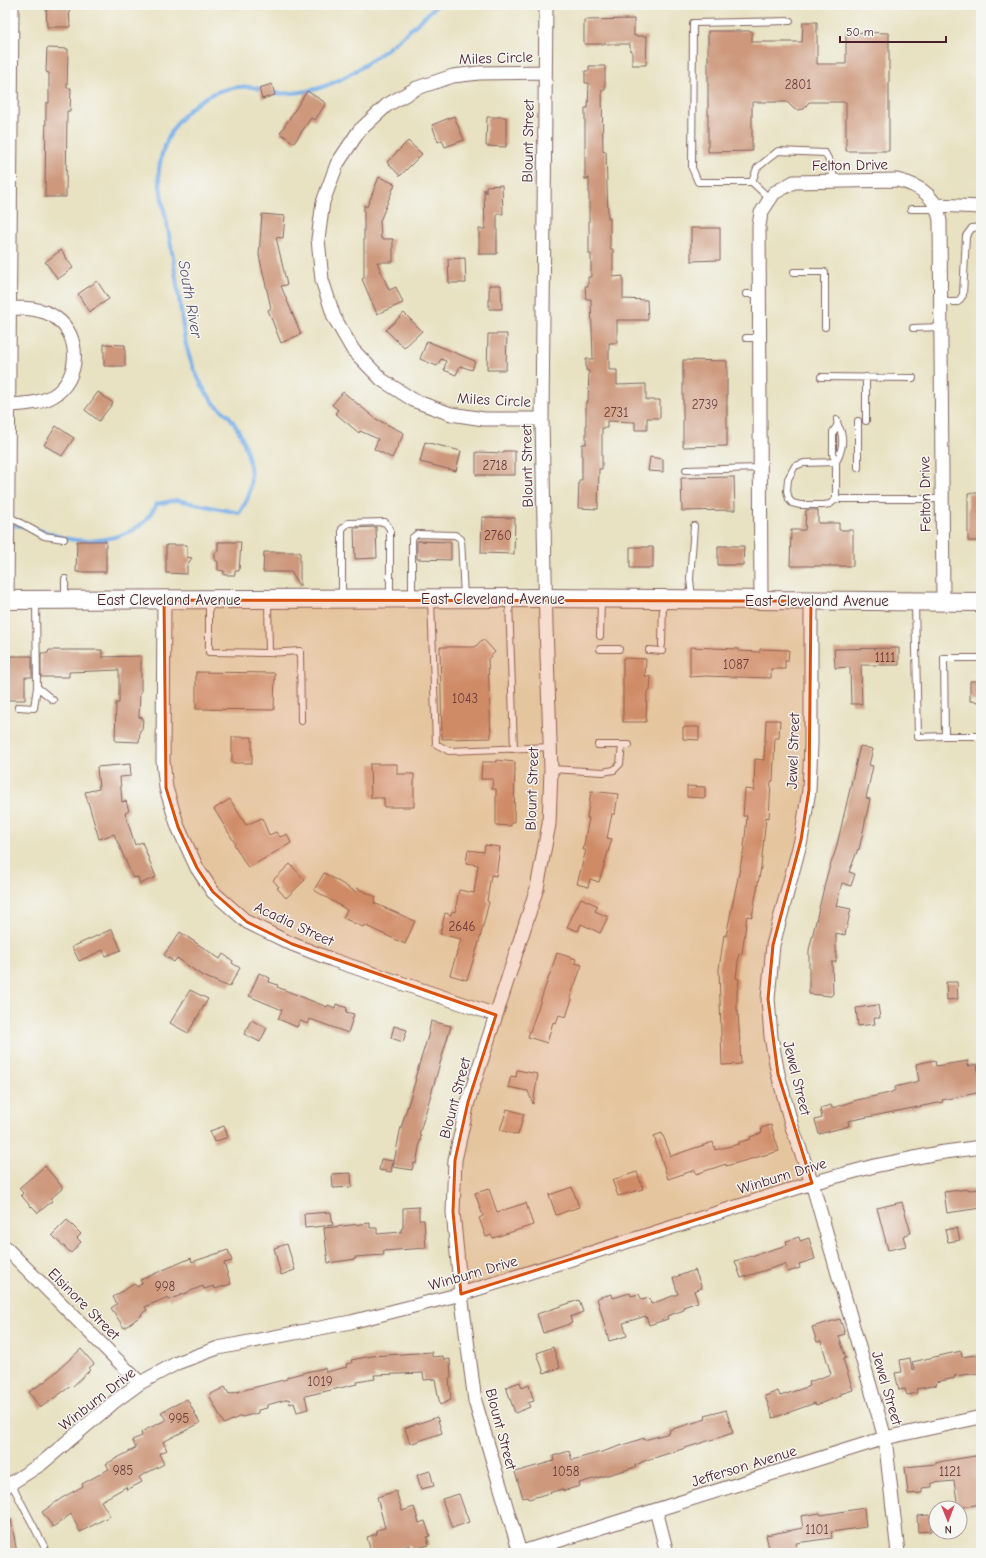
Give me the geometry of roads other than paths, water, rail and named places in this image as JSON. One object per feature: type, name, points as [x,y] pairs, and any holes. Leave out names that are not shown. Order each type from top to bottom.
[{"type":"main road","name":"East Cleveland Avenue","points":[[6,600],[545,598],[981,602]]},
{"type":"street","points":[[6,600],[8,516],[7,332],[9,308],[12,5]]},
{"type":"street","name":"Blount Street","points":[[520,1553],[475,1401],[461,1294],[453,1212],[455,1160],[468,1102],[537,888],[549,824],[551,747],[545,598],[542,419],[546,5]]},
{"type":"street","name":"Miles Circle","points":[[542,419],[484,419],[451,414],[415,401],[382,380],[353,350],[334,317],[322,280],[318,239],[323,202],[337,164],[359,131],[387,105],[417,88],[454,76],[479,73],[545,72]]},
{"type":"street","name":"Felton Drive","points":[[761,601],[761,213],[774,193],[794,182],[897,180],[911,183],[926,193],[937,207],[940,220],[943,601]]},
{"type":"street","points":[[937,207],[981,207]]},
{"type":"street","points":[[8,404],[27,404],[41,401],[53,396],[61,390],[69,380],[75,361],[73,347],[64,324],[46,312],[9,308]]},
{"type":"street","name":"Acadia Street","points":[[164,600],[163,761],[166,788],[178,826],[197,868],[213,892],[246,922],[292,944],[333,960],[496,1015]]},
{"type":"street","name":"Jewel Street","points":[[811,601],[811,744],[809,790],[801,840],[773,945],[768,999],[770,1037],[792,1128],[812,1183],[885,1438],[898,1553]]},
{"type":"street","name":"Winburn Drive","points":[[8,1485],[41,1464],[114,1402],[140,1383],[177,1363],[218,1348],[350,1322],[461,1294],[812,1183],[903,1160],[981,1147]]},
{"type":"street","name":"Elsinore Street","points":[[5,1247],[140,1383]]},
{"type":"street","name":"Jefferson Avenue","points":[[520,1553],[885,1438],[981,1417]]},
{"type":"street","points":[[656,1510],[667,1553]]},
{"type":"lane","points":[[770,199],[752,182],[698,182],[692,168],[693,23],[790,21]]},
{"type":"lane","points":[[752,182],[757,168],[778,152],[825,153],[832,166],[834,181]]},
{"type":"lane","points":[[911,209],[937,207]]},
{"type":"lane","points":[[940,302],[958,302],[963,295],[966,236],[972,228],[981,227]]},
{"type":"lane","points":[[794,272],[825,272],[826,327]]},
{"type":"lane","points":[[746,294],[760,294]]},
{"type":"lane","points":[[913,328],[941,327]]},
{"type":"lane","points":[[746,338],[760,338]]},
{"type":"lane","points":[[821,377],[913,378]]},
{"type":"lane","points":[[866,377],[866,421]]},
{"type":"lane","points":[[858,421],[858,468]]},
{"type":"lane","points":[[836,499],[836,462],[833,455],[833,432],[837,423]]},
{"type":"lane","points":[[836,462],[804,463],[795,466],[788,480],[789,499],[792,503],[800,505],[830,504],[836,499],[941,499]]},
{"type":"lane","points":[[686,470],[760,468]]},
{"type":"lane","points":[[8,516],[44,536],[64,539]]},
{"type":"lane","points":[[342,599],[342,529],[348,523],[385,522],[390,529],[390,599]]},
{"type":"lane","points":[[692,600],[690,579],[694,526]]},
{"type":"lane","points":[[412,599],[412,538],[417,534],[455,535],[461,539],[464,599]]},
{"type":"lane","points":[[65,578],[65,600]]},
{"type":"lane","points":[[508,598],[514,749]]},
{"type":"lane","points":[[431,599],[436,744],[449,751],[551,747]]},
{"type":"lane","points":[[600,636],[601,599]]},
{"type":"lane","points":[[18,707],[34,708],[37,687],[36,600]]},
{"type":"lane","points":[[210,600],[209,652],[269,653],[300,651],[301,722]]},
{"type":"lane","points":[[268,600],[269,653]]},
{"type":"lane","points":[[649,650],[662,648],[663,600]]},
{"type":"lane","points":[[915,601],[918,737],[981,736]]},
{"type":"lane","points":[[600,649],[619,650]]},
{"type":"lane","points":[[945,736],[944,658],[981,658]]},
{"type":"lane","points":[[37,687],[53,700]]},
{"type":"lane","points":[[598,745],[629,745]]},
{"type":"lane","points":[[551,770],[604,772],[614,770],[620,764],[622,745]]},
{"type":"lane","points":[[8,1485],[44,1546],[46,1553]]},
{"type":"waterway","name":"South River","points":[[35,529],[60,537],[84,541],[116,537],[127,533],[144,522],[157,504],[177,500],[239,513],[249,494],[251,484],[250,464],[240,433],[229,416],[216,406],[201,384],[188,351],[159,176],[159,167],[162,154],[175,126],[184,114],[195,104],[208,96],[236,87],[252,87],[278,94],[316,89],[332,83],[365,65],[381,54],[437,5]]},
{"type":"waterway","name":"South River","points":[[9,525],[24,526]]}]
